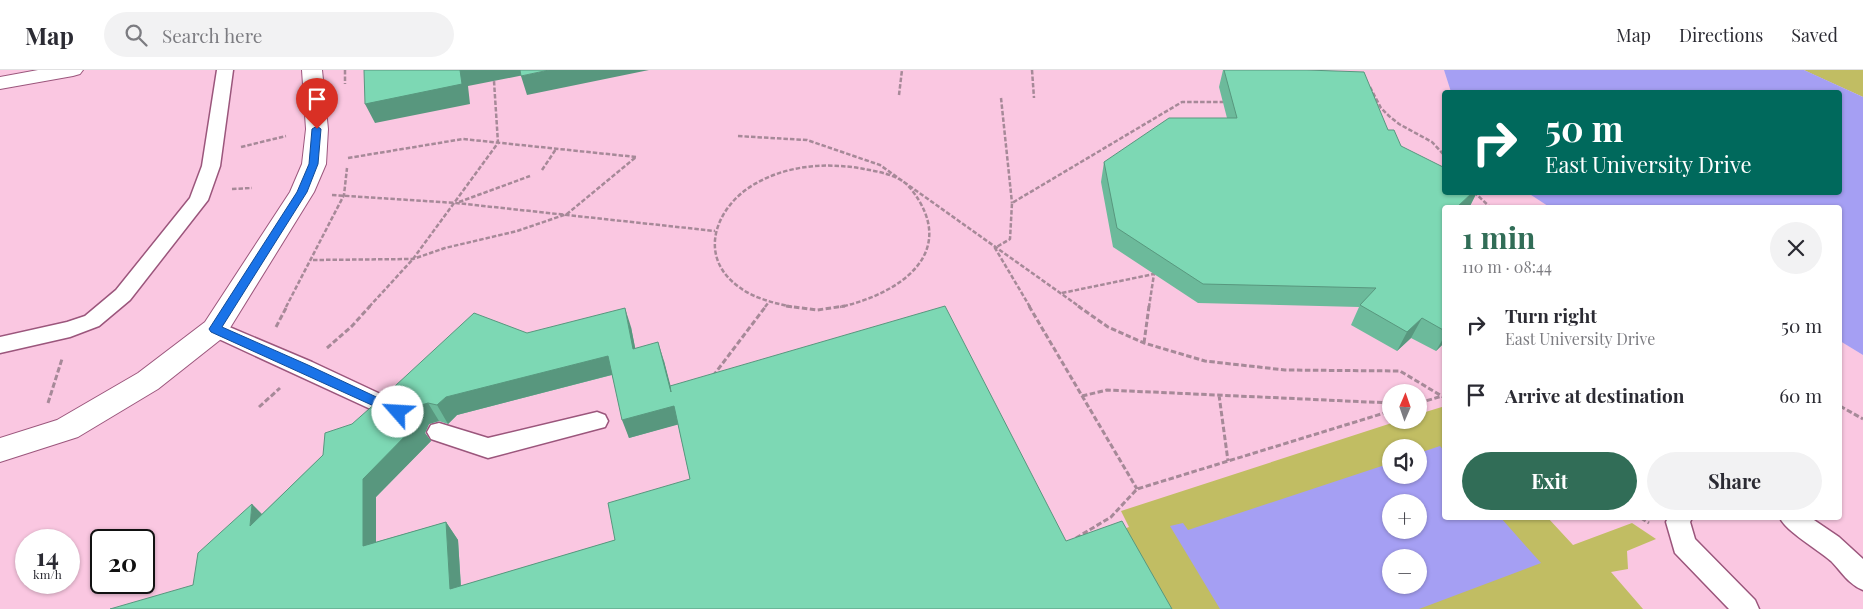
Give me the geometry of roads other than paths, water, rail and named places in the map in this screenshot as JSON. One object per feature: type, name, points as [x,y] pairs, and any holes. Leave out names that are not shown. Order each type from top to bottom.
[{"type":"street","points":[[0,83],[73,70]]},
{"type":"street","points":[[0,450],[67,429],[148,382],[215,329],[302,192],[314,164],[317,129],[312,70]]},
{"type":"lane","points":[[0,345],[70,329],[92,321],[123,296],[199,200],[214,153],[225,70]]},
{"type":"lane","points":[[215,329],[398,412]]},
{"type":"lane","points":[[439,432],[488,448],[596,421]]},
{"type":"lane","points":[[1679,520],[1684,545],[1746,609]]},
{"type":"lane","points":[[1795,520],[1821,537],[1851,563],[1863,578]]}]
